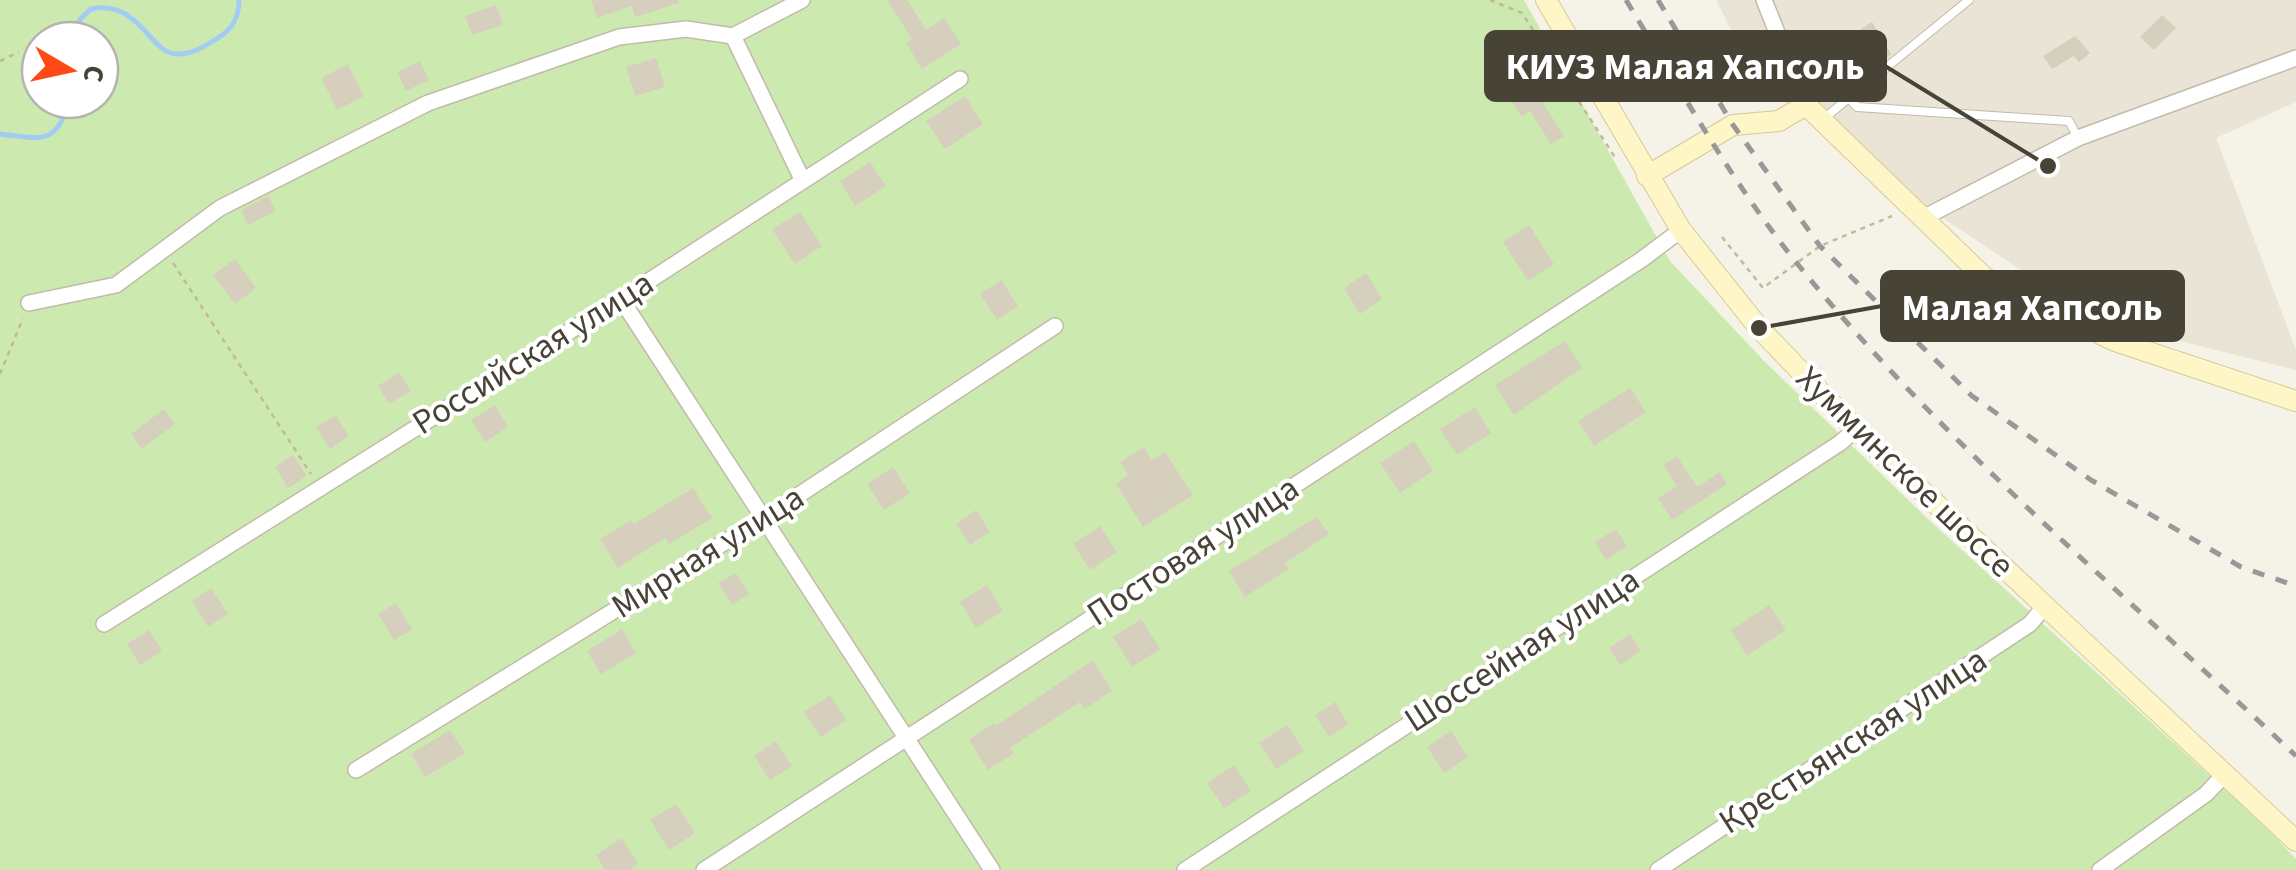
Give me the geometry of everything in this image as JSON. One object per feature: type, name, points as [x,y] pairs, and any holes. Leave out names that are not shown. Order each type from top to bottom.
[{"type":"main road","name":"Хумминское шоссе","points":[[1546,0],[1681,230],[1760,328],[1856,429],[2296,842]]},
{"type":"main road","points":[[1647,176],[1733,125],[1779,121],[1806,105],[1985,278],[2115,341],[2296,401]]},
{"type":"street","points":[[29,302],[116,285],[220,208],[428,102],[619,37],[686,29],[732,36],[802,0]]},
{"type":"street","points":[[1764,0],[1806,105]]},
{"type":"street","points":[[732,36],[803,181]]},
{"type":"street","points":[[1918,214],[2078,138],[2296,58]]},
{"type":"street","name":"Российская улица","points":[[104,624],[960,79]]},
{"type":"street","name":"Постовая улица","points":[[704,870],[1642,260],[1681,230]]},
{"type":"street","points":[[621,298],[992,870]]},
{"type":"street","name":"Мирная улица","points":[[356,770],[764,518],[1054,326]]},
{"type":"street","name":"Шоссейная улица","points":[[1185,870],[1856,429]]},
{"type":"street","name":"Крестьянская улица","points":[[1658,870],[2030,624],[2044,607]]},
{"type":"street","points":[[2100,870],[2206,794],[2225,774]]},
{"type":"lane","points":[[1822,120],[1969,0]]},
{"type":"lane","points":[[1849,98],[1857,107],[2069,121],[2078,138]]},
{"type":"path","points":[[1490,0],[1522,13],[1616,159]]},
{"type":"path","points":[[0,61],[19,52]]},
{"type":"path","points":[[1722,237],[1764,288],[1820,246],[1862,226],[1918,214]]},
{"type":"path","points":[[164,250],[320,488]]},
{"type":"path","points":[[0,374],[29,302]]},
{"type":"shaded area","points":[[1716,0],[2296,0],[2296,102],[2216,138],[2296,350],[2296,370],[2096,320],[1908,195],[1757,81]]},
{"type":"green space","points":[[0,0],[1524,0],[1670,261],[1765,362],[1928,519],[2267,828],[2296,859],[2296,870],[0,870]]},
{"type":"building","points":[[591,0],[679,3],[635,17],[632,6],[597,18]]},
{"type":"building","points":[[887,0],[907,0],[926,30],[944,18],[961,44],[922,69],[906,43],[912,39]]},
{"type":"building","points":[[496,5],[503,25],[472,35],[465,16]]},
{"type":"building","points":[[2162,15],[2176,28],[2154,50],[2140,37]]},
{"type":"building","points":[[1872,22],[1891,54],[1876,66],[1856,32]]},
{"type":"building","points":[[2075,36],[2090,53],[2079,62],[2074,56],[2052,69],[2043,56]]},
{"type":"building","points":[[656,58],[665,87],[635,96],[626,67]]},
{"type":"building","points":[[420,61],[429,80],[406,91],[397,72]]},
{"type":"building","points":[[348,64],[364,96],[337,110],[321,78]]},
{"type":"building","points":[[1543,72],[1557,94],[1543,103],[1564,136],[1551,144],[1530,111],[1522,117],[1508,95]]},
{"type":"building","points":[[965,96],[983,124],[945,149],[926,121]]},
{"type":"building","points":[[870,162],[886,186],[855,206],[840,181]]},
{"type":"building","points":[[268,196],[276,211],[248,225],[241,210]]},
{"type":"building","points":[[800,212],[822,246],[795,264],[772,229]]},
{"type":"building","points":[[1529,225],[1554,264],[1528,281],[1503,242]]},
{"type":"building","points":[[235,259],[256,288],[235,304],[213,275]]},
{"type":"building","points":[[1366,273],[1382,299],[1360,314],[1344,288]]},
{"type":"building","points":[[1001,280],[1018,306],[997,320],[980,294]]},
{"type":"building","points":[[1565,341],[1582,368],[1514,415],[1495,385]]},
{"type":"building","points":[[399,372],[411,391],[389,404],[378,386]]},
{"type":"building","points":[[1630,388],[1646,412],[1594,446],[1578,421]]},
{"type":"building","points":[[495,405],[508,427],[485,442],[471,420]]},
{"type":"building","points":[[1475,407],[1491,433],[1457,455],[1440,429]]},
{"type":"building","points":[[164,409],[175,424],[142,449],[131,434]]},
{"type":"building","points":[[336,415],[349,436],[330,449],[316,427]]},
{"type":"building","points":[[1414,441],[1433,471],[1400,493],[1380,463]]},
{"type":"building","points":[[1144,447],[1152,460],[1165,452],[1193,495],[1143,527],[1116,484],[1128,475],[1120,462]]},
{"type":"building","points":[[293,455],[307,476],[288,488],[275,467]]},
{"type":"building","points":[[1677,456],[1697,487],[1720,472],[1727,484],[1672,520],[1658,498],[1677,486],[1663,465]]},
{"type":"building","points":[[893,467],[910,493],[884,510],[867,484]]},
{"type":"building","points":[[693,488],[712,518],[669,544],[665,538],[618,568],[600,539],[631,520],[634,524]]},
{"type":"building","points":[[976,510],[990,532],[970,545],[956,524]]},
{"type":"building","points":[[1317,517],[1329,534],[1285,563],[1289,569],[1245,597],[1229,571]]},
{"type":"building","points":[[1100,526],[1117,552],[1090,570],[1073,544]]},
{"type":"building","points":[[1616,529],[1627,546],[1606,560],[1595,542]]},
{"type":"building","points":[[736,573],[749,594],[732,605],[718,583]]},
{"type":"building","points":[[987,585],[1003,611],[976,628],[960,602]]},
{"type":"building","points":[[211,588],[228,614],[208,627],[192,601]]},
{"type":"building","points":[[396,603],[412,630],[394,640],[378,614]]},
{"type":"building","points":[[1769,605],[1786,630],[1747,656],[1731,630]]},
{"type":"building","points":[[1141,619],[1160,649],[1132,667],[1113,637]]},
{"type":"building","points":[[622,629],[636,653],[601,674],[587,651]]},
{"type":"building","points":[[149,630],[162,651],[140,665],[127,644]]},
{"type":"building","points":[[1630,634],[1641,651],[1620,665],[1609,648]]},
{"type":"building","points":[[1093,660],[1112,691],[1085,709],[1080,702],[1010,748],[1014,753],[988,770],[969,740]]},
{"type":"building","points":[[830,695],[846,720],[821,737],[804,712]]},
{"type":"building","points":[[1335,702],[1348,724],[1329,737],[1315,715]]},
{"type":"building","points":[[1287,725],[1304,751],[1276,769],[1259,743]]},
{"type":"building","points":[[450,730],[465,753],[425,777],[411,754]]},
{"type":"building","points":[[1451,731],[1468,757],[1444,773],[1427,747]]},
{"type":"building","points":[[776,741],[792,766],[770,780],[754,756]]},
{"type":"building","points":[[1234,765],[1251,791],[1224,808],[1207,783]]},
{"type":"building","points":[[676,804],[695,833],[669,850],[650,820]]},
{"type":"building","points":[[622,838],[638,864],[630,870],[605,870],[596,855]]},
{"type":"waterway","points":[[80,20],[91,9],[119,11],[139,24],[161,48],[174,54],[188,53],[228,31],[239,0]]},
{"type":"waterway","points":[[0,134],[46,136],[62,120]]},
{"type":"railway","points":[[1626,0],[1752,203],[1856,333],[1977,459],[2296,756]]},
{"type":"railway","points":[[1658,0],[1733,125],[1820,246],[1972,396],[2091,480],[2241,567],[2296,586]]},
{"type":"place","name":"КИУЗ Малая Хапсоль","points":[[2048,166]]},
{"type":"place","name":"Малая Хапсоль","points":[[1759,328]]}]
